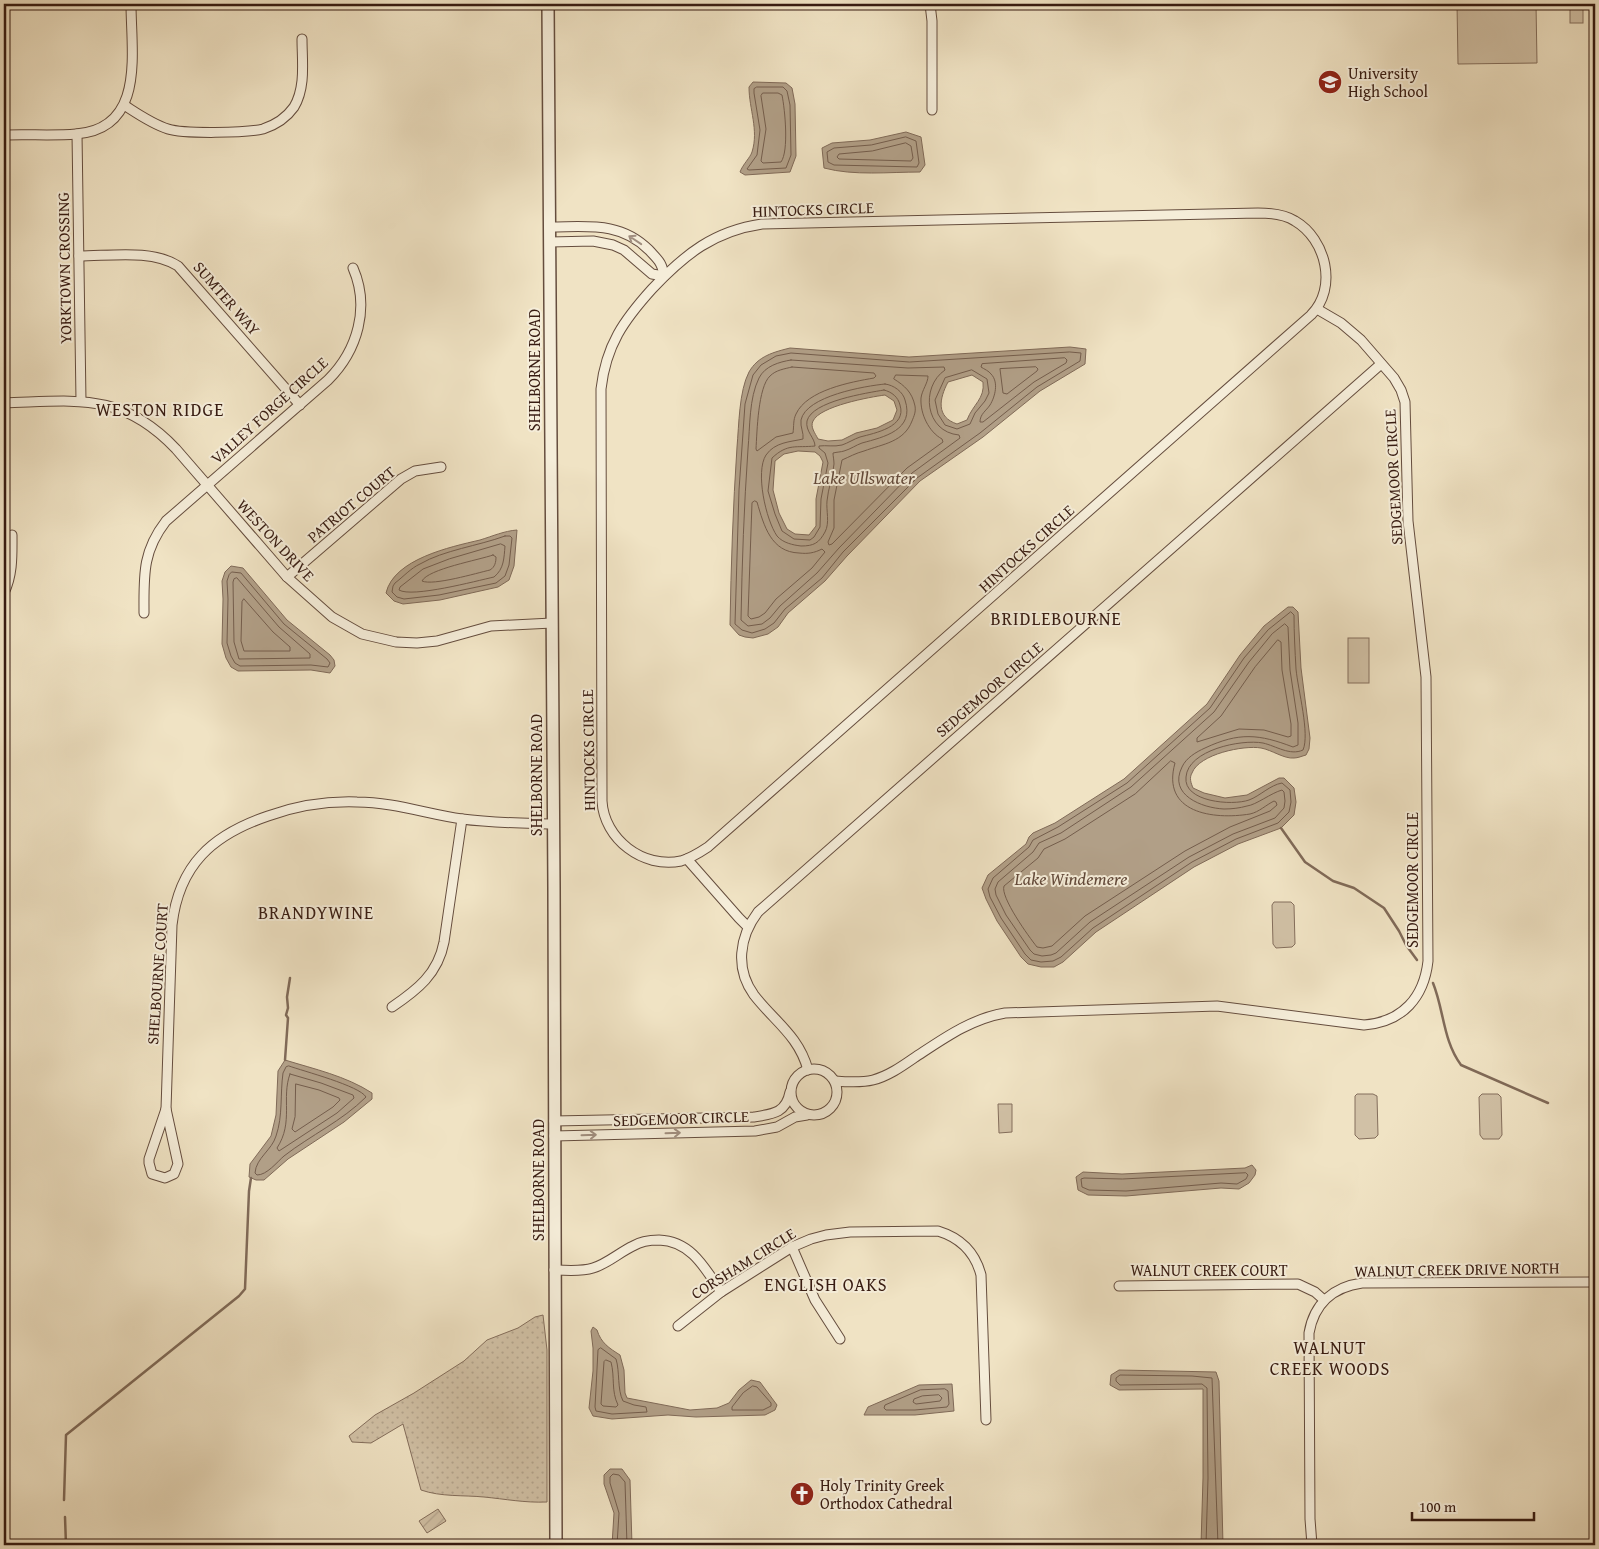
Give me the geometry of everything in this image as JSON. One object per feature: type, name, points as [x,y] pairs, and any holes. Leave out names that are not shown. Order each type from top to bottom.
[{"type":"street","points":[[4,135],[77,134],[104,126],[120,112],[131,84],[131,4]]},
{"type":"street","name":"SHELBORNE ROAD","points":[[548,4],[556,1545]]},
{"type":"street","points":[[930,4],[932,21],[932,110]]},
{"type":"street","points":[[124,105],[159,125],[175,131],[250,131],[262,129],[284,117],[297,100],[302,74],[302,39]]},
{"type":"street","name":"YORKTOWN CROSSING","points":[[77,134],[81,401]]},
{"type":"street","name":"HINTOCKS CIRCLE","points":[[1268,213],[1284,216],[1296,221],[1310,233],[1317,243],[1324,260],[1326,272],[1324,291],[1317,308],[708,847],[687,859],[670,862],[652,860],[630,850],[616,837],[607,825],[603,814],[602,801],[601,383],[606,360],[618,331],[634,309],[664,276],[690,253],[706,242],[738,229],[762,224],[1268,213]]},
{"type":"street","points":[[550,226],[596,226],[617,230],[644,246],[662,264],[664,276],[652,274],[614,244],[593,241],[550,242]]},
{"type":"street","name":"SUMTER WAY","points":[[79,256],[153,256],[178,266],[300,404]]},
{"type":"street","name":"VALLEY FORGE CIRCLE","points":[[144,613],[144,569],[153,540],[162,526],[173,514],[335,373],[346,357],[356,336],[361,314],[362,298],[359,282],[353,268]]},
{"type":"street","points":[[1317,308],[1356,334],[1381,364]]},
{"type":"street","name":"SEDGEMOOR CIRCLE","points":[[808,1070],[801,1050],[779,1021],[755,996],[747,982],[743,969],[742,952],[748,927],[758,912],[1381,364],[1394,378],[1401,390],[1407,413],[1408,521],[1426,677],[1428,961],[1424,982],[1413,1001],[1403,1011],[1388,1020],[1364,1025],[1217,1006],[1005,1013],[988,1016],[963,1026],[880,1078],[866,1081],[835,1082]]},
{"type":"street","name":"WESTON DRIVE","points":[[4,403],[81,401],[110,406],[138,417],[149,424],[176,449],[287,577],[332,617],[362,634],[380,639],[418,643],[436,641],[492,626],[552,623]]},
{"type":"street","name":"PATRIOT COURT","points":[[287,577],[401,479],[415,471],[441,467]]},
{"type":"street","points":[[4,593],[12,569],[12,535]]},
{"type":"street","name":"SHELBOURNE COURT","points":[[166,1109],[149,1163],[152,1174],[165,1178],[174,1174],[178,1164],[166,1109],[174,908],[186,877],[206,849],[231,832],[258,819],[292,808],[328,802],[380,803],[462,819],[504,823],[553,824]]},
{"type":"street","points":[[392,1007],[423,984],[440,959],[462,819]]},
{"type":"street","points":[[687,859],[748,927]]},
{"type":"street","points":[[814,1069],[826,1072],[835,1082],[838,1093],[834,1105],[825,1113],[813,1116],[807,1115],[793,1104],[790,1092],[794,1080],[802,1072],[814,1069]]},
{"type":"street","name":"SEDGEMOOR CIRCLE","points":[[554,1121],[754,1116],[783,1108],[787,1104],[790,1092]]},
{"type":"street","name":"SEDGEMOOR CIRCLE","points":[[554,1136],[754,1131],[777,1127],[795,1117],[807,1115]]},
{"type":"street","name":"CORSHAM CIRCLE","points":[[678,1326],[721,1292],[792,1247],[819,1237],[842,1233],[929,1230],[948,1234],[971,1252],[981,1275],[986,1420]]},
{"type":"street","points":[[554,1270],[593,1268],[641,1242],[665,1240],[689,1250],[700,1261],[721,1292]]},
{"type":"street","points":[[792,1247],[816,1300],[840,1339]]},
{"type":"street","name":"WALNUT CREEK DRIVE NORTH","points":[[1324,1300],[1346,1287],[1362,1283],[1595,1282]]},
{"type":"street","name":"WALNUT CREEK COURT","points":[[1120,1286],[1298,1284],[1315,1292],[1324,1300]]},
{"type":"street","points":[[1312,1545],[1310,1518],[1309,1340],[1313,1318],[1324,1300]]},
{"type":"shaded area","points":[[1457,4],[1536,4],[1537,63],[1458,64]]},
{"type":"shaded area","points":[[1570,4],[1583,4],[1583,23],[1570,23]]},
{"type":"shaded area","points":[[1348,638],[1369,638],[1369,683],[1348,683]]},
{"type":"shaded area","points":[[1274,902],[1291,902],[1294,905],[1295,944],[1292,947],[1276,948],[1273,944],[1272,905]]},
{"type":"shaded area","points":[[1357,1094],[1373,1094],[1377,1096],[1378,1135],[1375,1138],[1359,1139],[1355,1135],[1355,1096]]},
{"type":"shaded area","points":[[1482,1094],[1498,1094],[1501,1097],[1502,1135],[1499,1139],[1483,1139],[1480,1135],[1479,1097]]},
{"type":"shaded area","points":[[998,1104],[1012,1104],[1012,1132],[999,1133]]},
{"type":"shaded area","points":[[543,1315],[547,1350],[547,1502],[444,1495],[421,1490],[403,1424],[371,1443],[352,1442],[349,1436],[375,1415],[464,1361],[487,1340],[518,1328],[535,1317]]},
{"type":"shaded area","points":[[438,1509],[446,1521],[427,1533],[419,1521]]},
{"type":"water","points":[[753,82],[786,83],[792,88],[795,104],[796,156],[790,172],[745,175],[740,172],[751,154],[754,144],[754,128],[749,95],[749,87]]},
{"type":"water","points":[[906,132],[921,137],[925,165],[920,172],[859,173],[824,168],[822,148],[832,143],[870,140]]},
{"type":"water","name":"Lake Ullswater","points":[[1070,347],[1086,349],[1085,364],[1040,391],[983,437],[920,481],[825,581],[788,613],[778,627],[768,634],[753,638],[739,635],[730,625],[732,536],[740,408],[743,389],[749,372],[762,358],[790,348],[909,357]],"holes":[[[972,375],[983,382],[982,393],[967,420],[957,424],[945,417],[941,401],[948,382]],[[885,395],[894,401],[897,410],[893,420],[877,428],[856,433],[842,440],[828,441],[818,439],[812,426],[817,416],[825,411],[857,400]],[[798,451],[815,452],[823,462],[816,499],[816,526],[809,535],[795,534],[787,529],[779,513],[773,490],[775,461],[784,454]]]},
{"type":"water","points":[[517,530],[514,566],[509,580],[498,587],[440,600],[403,604],[394,601],[386,593],[391,581],[400,571],[425,556],[454,546]]},
{"type":"water","points":[[231,566],[243,568],[287,620],[330,655],[334,660],[335,666],[330,673],[311,670],[238,671],[231,667],[222,644],[222,581],[225,572]]},
{"type":"water","name":"Lake Windemere","points":[[1288,607],[1293,607],[1298,612],[1301,668],[1310,738],[1309,749],[1306,755],[1290,758],[1253,747],[1223,752],[1212,756],[1196,766],[1190,779],[1193,788],[1225,798],[1247,795],[1279,778],[1284,778],[1294,788],[1296,802],[1294,815],[1281,828],[1238,844],[1194,867],[1096,932],[1063,962],[1054,967],[1028,964],[1021,957],[997,921],[986,899],[982,888],[988,875],[1026,844],[1033,833],[1055,823],[1124,779],[1207,704],[1240,655],[1264,626]]},
{"type":"water","points":[[285,1060],[352,1082],[372,1093],[372,1099],[344,1122],[288,1159],[264,1180],[256,1180],[249,1177],[250,1164],[271,1136],[276,1115],[278,1071]]},
{"type":"water","points":[[1252,1165],[1256,1170],[1255,1175],[1249,1183],[1239,1189],[1221,1188],[1126,1196],[1088,1195],[1078,1190],[1076,1177],[1083,1172],[1122,1174],[1245,1168]]},
{"type":"water","points":[[593,1327],[606,1345],[620,1355],[624,1370],[627,1398],[690,1410],[717,1408],[729,1403],[739,1390],[751,1380],[760,1382],[777,1405],[775,1410],[765,1415],[696,1417],[668,1415],[612,1419],[593,1416],[589,1408],[593,1371],[591,1331]]},
{"type":"water","points":[[1119,1370],[1216,1372],[1219,1381],[1223,1545],[1201,1545],[1203,1389],[1119,1390],[1110,1385],[1111,1375]]},
{"type":"water","points":[[952,1384],[954,1411],[915,1415],[864,1415],[868,1407],[919,1385]]},
{"type":"water","points":[[610,1469],[622,1469],[630,1480],[632,1545],[612,1545],[614,1513],[604,1484],[604,1475]]},
{"type":"waterway","points":[[1281,828],[1305,862],[1333,881],[1354,888],[1384,908],[1417,960]]},
{"type":"waterway","points":[[285,1060],[288,1018],[286,1015],[288,1008],[287,997],[290,978]]},
{"type":"waterway","points":[[1433,983],[1447,1036],[1461,1065],[1548,1103]]},
{"type":"waterway","points":[[64,1500],[66,1435],[239,1296],[245,1289],[251,1178]]},
{"type":"waterway","points":[[65,1517],[66,1545]]},
{"type":"place","name":"University High School","points":[[1330,82]]},
{"type":"place","name":"Holy Trinity Greek Orthodox Cathedral","points":[[802,1494]]},
{"type":"district","name":"WESTON RIDGE","points":[[160,410]]},
{"type":"district","name":"BRIDLEBOURNE","points":[[1056,619]]},
{"type":"district","name":"BRANDYWINE","points":[[316,913]]},
{"type":"district","name":"ENGLISH OAKS","points":[[826,1285]]},
{"type":"district","name":"WALNUT CREEK WOODS","points":[[1330,1358]]}]
